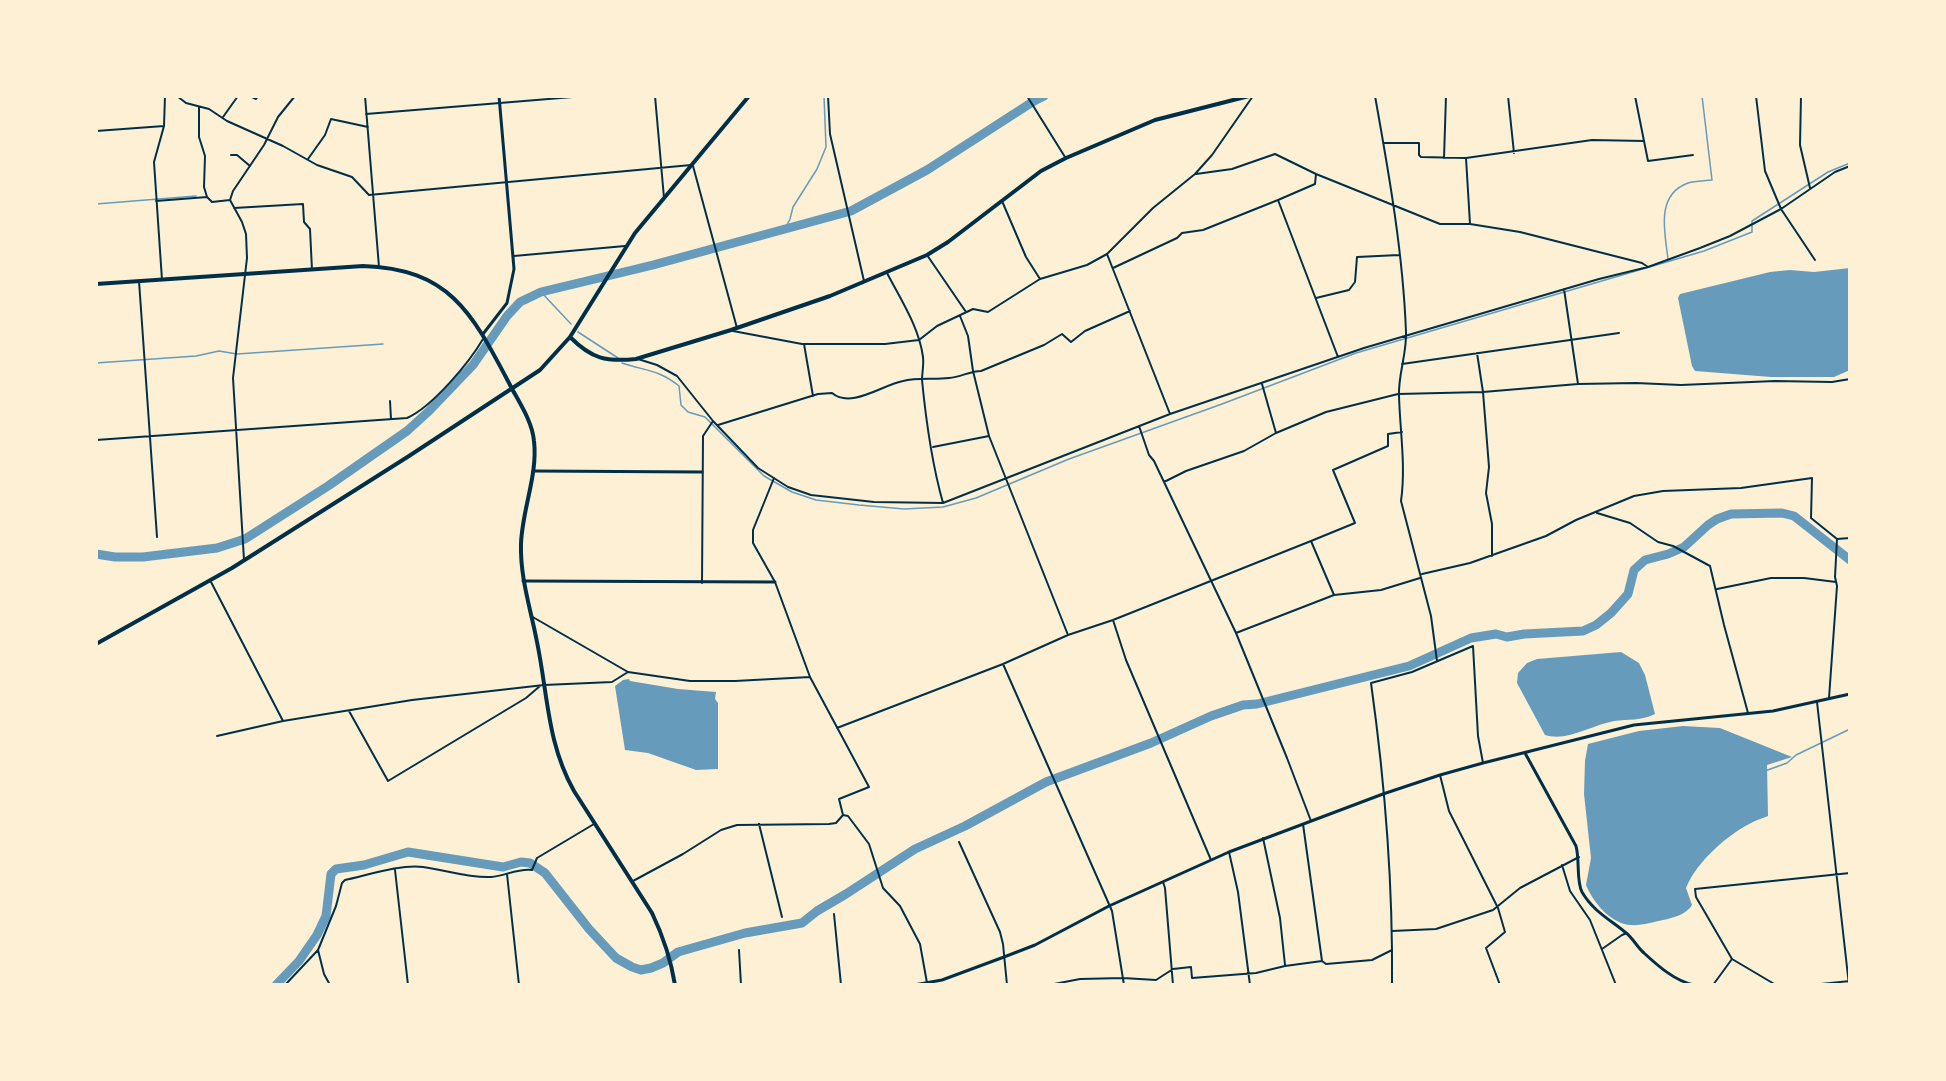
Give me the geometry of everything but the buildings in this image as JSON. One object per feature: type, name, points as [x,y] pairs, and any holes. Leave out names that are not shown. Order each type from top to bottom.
[{"type":"main road","points":[[570,337],[598,358],[636,359],[807,305],[927,255],[948,242],[1041,171],[1066,158],[1155,120],[1251,96]]},
{"type":"main road","points":[[96,644],[244,560],[410,456],[540,370],[570,337],[625,246],[749,97]]},
{"type":"main road","points":[[96,284],[379,267],[407,271],[428,280],[446,292],[474,320],[512,389],[534,438],[533,471],[521,542],[523,580],[552,740],[563,772],[652,913],[672,965],[675,985]]},
{"type":"street","points":[[162,280],[154,162],[164,126],[165,96]]},
{"type":"street","points":[[177,96],[186,103],[209,109],[227,121],[283,146],[317,165],[352,177],[369,195],[692,164],[737,328]]},
{"type":"street","points":[[223,117],[238,96]]},
{"type":"street","points":[[250,96],[256,99],[258,96]]},
{"type":"street","points":[[244,560],[233,378],[247,258],[246,234],[230,201],[232,191],[267,140],[278,117],[295,96]]},
{"type":"street","points":[[365,96],[379,267]]},
{"type":"street","points":[[96,440],[411,417],[438,394],[472,356],[507,303],[513,282],[514,256],[500,96]]},
{"type":"street","points":[[366,114],[585,96]]},
{"type":"street","points":[[655,96],[664,198]]},
{"type":"street","points":[[742,96],[749,97]]},
{"type":"street","points":[[828,96],[830,134],[864,281]]},
{"type":"street","points":[[730,330],[804,344],[885,344],[919,340],[937,326],[974,309],[988,312],[1040,279],[1087,265],[1107,254],[1153,208],[1195,174],[1212,154],[1251,96]]},
{"type":"street","points":[[1375,96],[1394,205],[1406,334],[1398,394],[1404,482],[1401,501],[1431,616],[1437,661]]},
{"type":"street","points":[[1444,158],[1446,96]]},
{"type":"street","points":[[1508,96],[1514,153]]},
{"type":"street","points":[[1635,96],[1648,161],[1693,155]]},
{"type":"street","points":[[1756,96],[1765,171],[1781,209],[1815,260]]},
{"type":"street","points":[[1801,96],[1800,145],[1810,188]]},
{"type":"street","points":[[1028,97],[1066,158]]},
{"type":"street","points":[[199,107],[198,129],[205,156],[204,187],[207,197],[212,202],[230,201]]},
{"type":"street","points":[[308,160],[325,135],[331,119],[368,127]]},
{"type":"street","points":[[96,131],[164,126]]},
{"type":"street","points":[[1383,143],[1419,143],[1421,157],[1466,158],[1514,153],[1592,140],[1644,141]]},
{"type":"street","points":[[1195,174],[1232,169],[1275,154],[1316,174],[1440,224],[1470,225],[1520,232],[1642,263],[1648,267]]},
{"type":"street","points":[[231,155],[237,155],[250,166]]},
{"type":"street","points":[[1466,158],[1470,225]]},
{"type":"street","points":[[636,359],[657,365],[677,376],[713,421],[758,468],[788,487],[811,495],[874,502],[943,503],[1170,414],[1406,334],[1648,267],[1730,236],[1781,209],[1810,188],[1850,166]]},
{"type":"street","points":[[1113,268],[1177,238],[1182,233],[1203,230],[1315,184],[1316,174]]},
{"type":"street","points":[[156,201],[207,197]]},
{"type":"street","points":[[1278,200],[1338,357]]},
{"type":"street","points":[[1002,201],[1026,257],[1040,279]]},
{"type":"street","points":[[234,208],[303,204],[304,222],[310,229],[312,270]]},
{"type":"street","points":[[514,256],[625,246]]},
{"type":"street","points":[[1107,254],[1170,414]]},
{"type":"street","points":[[927,255],[966,312]]},
{"type":"street","points":[[1315,298],[1349,290],[1355,282],[1357,257],[1399,255]]},
{"type":"street","points":[[886,271],[912,321],[919,340],[932,447],[943,503]]},
{"type":"street","points":[[139,281],[157,537]]},
{"type":"street","points":[[1564,289],[1578,384]]},
{"type":"street","points":[[718,425],[813,396],[832,393],[838,398],[849,399],[902,381],[922,378],[947,379],[973,371],[981,371],[1044,345],[1062,334],[1071,342],[1085,331],[1130,311]]},
{"type":"street","points":[[960,315],[968,336],[973,371],[989,436],[1068,635]]},
{"type":"street","points":[[1402,364],[1618,333]]},
{"type":"street","points":[[804,344],[813,396]]},
{"type":"street","points":[[1477,353],[1483,392],[1489,466],[1486,494],[1492,524],[1492,556]]},
{"type":"street","points":[[1164,482],[1186,471],[1244,451],[1276,433],[1340,407],[1398,394],[1483,392],[1578,384],[1682,385],[1775,381],[1832,382],[1850,378]]},
{"type":"street","points":[[1262,383],[1276,433]]},
{"type":"street","points":[[390,401],[391,419]]},
{"type":"street","points":[[702,583],[703,436],[713,421]]},
{"type":"street","points":[[1139,426],[1149,455],[1236,633],[1311,821]]},
{"type":"street","points":[[837,728],[1356,523],[1333,470],[1388,446],[1388,434],[1402,432]]},
{"type":"street","points":[[932,447],[989,436]]},
{"type":"street","points":[[533,471],[702,472]]},
{"type":"street","points":[[774,477],[752,538],[775,582],[810,677],[869,787],[839,799],[843,815]]},
{"type":"street","points":[[1236,633],[1334,595],[1381,590],[1492,556],[1546,536],[1576,520],[1634,496],[1663,491],[1741,488],[1812,478],[1811,518],[1837,539],[1850,538]]},
{"type":"street","points":[[1597,513],[1630,523],[1658,542],[1673,546],[1710,566],[1748,713]]},
{"type":"street","points":[[1828,699],[1837,539]]},
{"type":"street","points":[[1311,541],[1334,595]]},
{"type":"street","points":[[1716,590],[1771,578],[1804,578],[1836,582]]},
{"type":"street","points":[[210,580],[283,721]]},
{"type":"street","points":[[523,580],[775,582]]},
{"type":"street","points":[[531,616],[628,672],[690,681],[810,677]]},
{"type":"street","points":[[1113,620],[1126,660],[1211,860]]},
{"type":"street","points":[[1392,985],[1391,884],[1380,746],[1371,683],[1412,672],[1473,646],[1478,736],[1482,763]]},
{"type":"street","points":[[1003,664],[1112,911],[1124,985]]},
{"type":"street","points":[[217,736],[283,721],[412,700],[542,686],[612,682],[628,672]]},
{"type":"street","points":[[349,711],[388,781],[526,698],[542,686]]},
{"type":"street","points":[[914,985],[942,980],[1005,957],[1035,945],[1109,906],[1229,852],[1440,775],[1634,725],[1773,711],[1850,694]]},
{"type":"street","points":[[1811,985],[1849,982],[1817,702]]},
{"type":"street","points":[[1525,753],[1560,816],[1579,857],[1580,887],[1583,893],[1604,918],[1627,933],[1643,953],[1670,975],[1684,983],[1694,985]]},
{"type":"street","points":[[1440,775],[1449,811],[1498,908],[1505,932],[1486,948],[1500,985]]},
{"type":"street","points":[[633,881],[721,830],[737,825],[829,824],[836,823],[843,815]]},
{"type":"street","points":[[843,815],[848,816],[869,844],[883,888],[900,906],[908,920],[920,944],[927,983]]},
{"type":"street","points":[[285,985],[318,950],[345,880],[422,867],[468,876],[491,877],[525,869],[532,870],[537,858],[594,823]]},
{"type":"street","points":[[759,824],[782,917]]},
{"type":"street","points":[[1303,824],[1322,962]]},
{"type":"street","points":[[1263,838],[1280,918],[1285,966]]},
{"type":"street","points":[[958,842],[1000,932],[1007,985]]},
{"type":"street","points":[[1229,852],[1238,892],[1250,985]]},
{"type":"street","points":[[1392,931],[1436,929],[1498,908],[1520,888],[1579,857]]},
{"type":"street","points":[[1562,865],[1570,891],[1590,920],[1616,985]]},
{"type":"street","points":[[395,870],[408,985]]},
{"type":"street","points":[[1776,985],[1731,959],[1696,897],[1695,889],[1850,873]]},
{"type":"street","points":[[507,874],[519,985]]},
{"type":"street","points":[[1163,882],[1173,985]]},
{"type":"street","points":[[834,914],[841,985]]},
{"type":"street","points":[[1602,949],[1627,933]]},
{"type":"street","points":[[318,950],[324,974],[330,985]]},
{"type":"street","points":[[739,950],[741,985]]},
{"type":"street","points":[[1049,985],[1080,979],[1156,980],[1173,969],[1191,968],[1192,978],[1248,973],[1322,962],[1326,964],[1372,960],[1392,950]]},
{"type":"street","points":[[1713,985],[1731,959]]},
{"type":"water","points":[[1850,268],[1850,370],[1834,377],[1771,377],[1695,371],[1678,298],[1680,294],[1770,272],[1790,270],[1814,272]]},
{"type":"water","points":[[1621,652],[1639,663],[1645,675],[1655,714],[1640,719],[1606,723],[1571,735],[1553,737],[1545,735],[1517,683],[1518,673],[1527,663],[1537,659]]},
{"type":"water","points":[[629,679],[678,689],[716,692],[718,769],[696,770],[648,753],[625,750],[615,686]]},
{"type":"water","points":[[1683,726],[1720,728],[1792,757],[1767,765],[1768,816],[1745,826],[1725,840],[1706,858],[1686,888],[1692,905],[1690,908],[1667,919],[1630,925],[1616,920],[1603,911],[1586,885],[1591,858],[1584,794],[1588,744],[1639,731]]},
{"type":"waterway","points":[[785,229],[793,207],[817,169],[826,147],[824,96]]},
{"type":"waterway","points":[[96,554],[143,557],[217,548],[245,539],[328,486],[407,431],[473,365],[507,316],[520,302],[541,292],[653,265],[851,211],[927,170],[1044,96]]},
{"type":"waterway","points":[[1668,259],[1664,216],[1671,196],[1688,183],[1712,180],[1702,96]]},
{"type":"waterway","points":[[622,363],[658,373],[679,386],[681,405],[688,412],[705,417],[764,476],[792,492],[816,500],[859,505],[904,509],[943,507],[976,498],[1069,459],[1356,353],[1704,251],[1752,232],[1752,221],[1828,172],[1850,163]]},
{"type":"waterway","points":[[96,204],[196,196]]},
{"type":"waterway","points":[[541,292],[571,324]]},
{"type":"waterway","points":[[578,332],[618,358]]},
{"type":"waterway","points":[[96,363],[196,356],[219,351],[237,354],[383,344]]},
{"type":"waterway","points":[[276,985],[299,961],[317,935],[326,916],[331,874],[336,869],[364,865],[408,852],[503,867],[521,862],[530,863],[545,873],[589,929],[616,958],[641,970],[651,968],[663,963],[678,952],[745,933],[802,923],[817,911],[915,849],[965,826],[1046,782],[1151,743],[1211,716],[1243,705],[1257,704],[1409,666],[1471,638],[1496,634],[1507,637],[1583,631],[1596,625],[1611,613],[1628,594],[1634,570],[1645,560],[1684,547],[1708,525],[1731,514],[1782,513],[1794,516],[1850,560]]},
{"type":"waterway","points":[[1765,771],[1787,763],[1796,755],[1850,729]]}]
